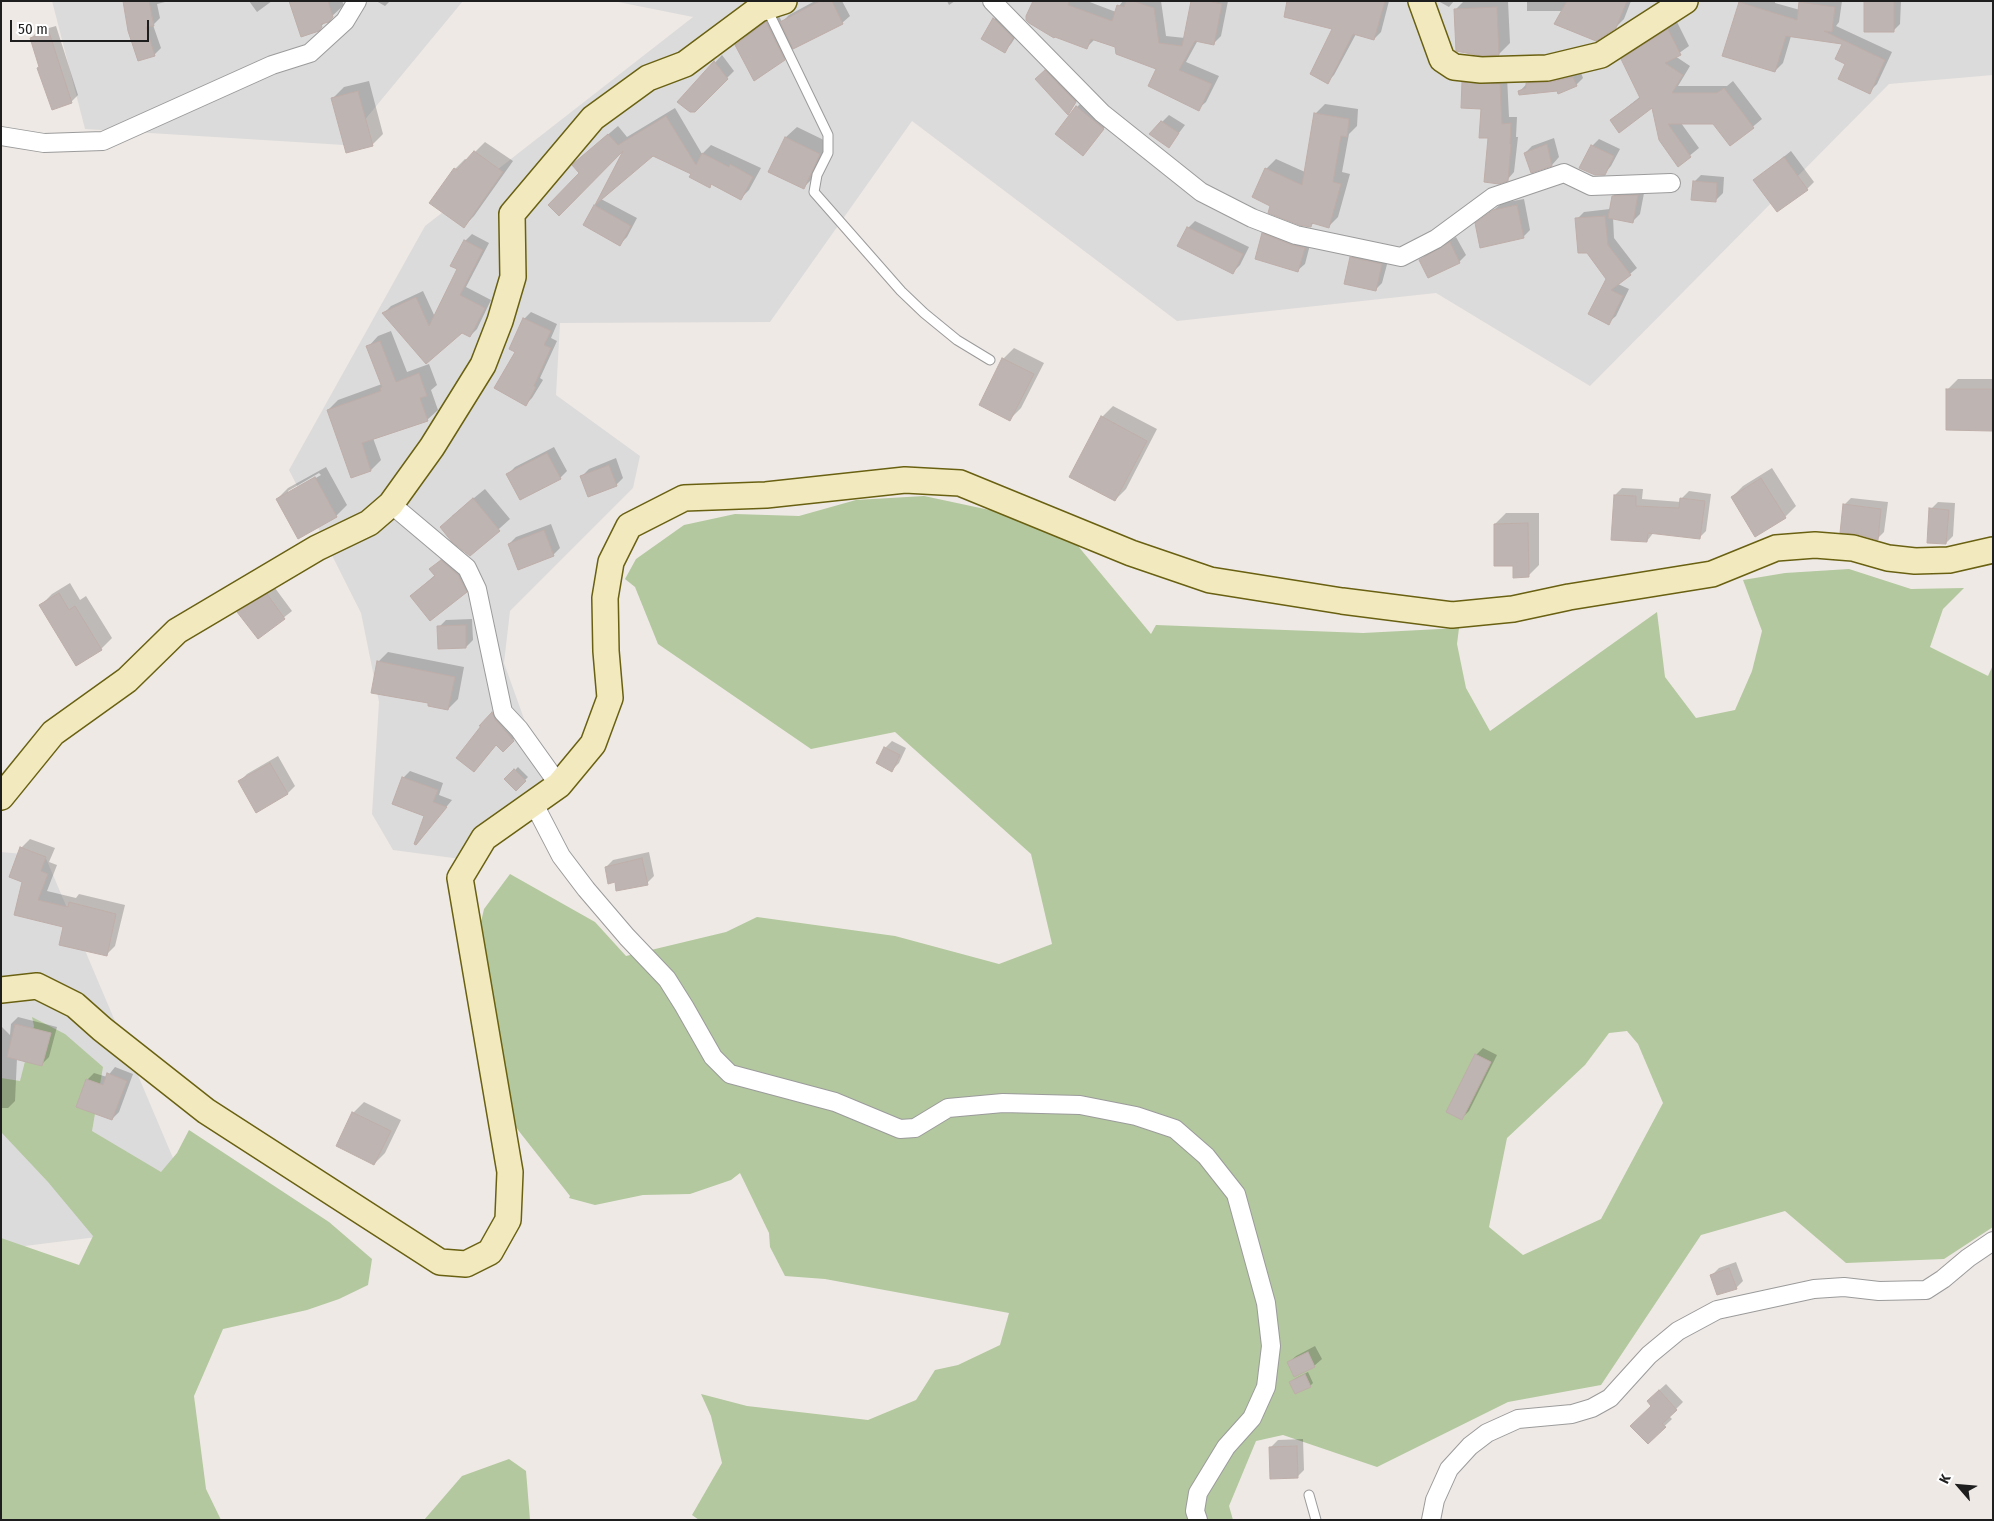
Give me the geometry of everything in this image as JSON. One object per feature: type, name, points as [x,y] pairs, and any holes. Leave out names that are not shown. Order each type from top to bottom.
[{"type":"street","points":[[1,136],[44,143],[103,140],[272,65],[310,53],[345,21],[357,1]]},
{"type":"street","points":[[992,1],[1102,113],[1201,192],[1252,218],[1296,234],[1401,257],[1436,239],[1494,197],[1564,173],[1591,186],[1671,182]]},
{"type":"street","points":[[1422,1],[1442,59],[1454,67],[1481,70],[1547,68],[1601,55],[1685,1]]},
{"type":"street","points":[[1,797],[53,733],[127,680],[176,631],[317,548],[369,523],[391,504],[432,447],[483,365],[500,321],[513,277],[512,214],[593,118],[648,78],[685,64],[759,9],[775,4]]},
{"type":"street","points":[[1,990],[37,986],[75,1005],[102,1029],[206,1111],[440,1262],[466,1264],[490,1252],[508,1220],[510,1172],[460,878],[484,838],[559,785],[593,744],[610,698],[606,651],[605,598],[611,562],[629,526],[684,498],[766,495],[905,480],[960,483],[1131,553],[1210,580],[1342,601],[1452,615],[1512,609],[1569,596],[1712,574],[1776,548],[1815,545],[1852,548],[1888,558],[1915,561],[1949,560],[1993,550]]},
{"type":"street","points":[[391,504],[467,568],[477,589],[503,712],[519,729],[559,785]]},
{"type":"street","points":[[533,802],[561,856],[627,937],[667,979],[713,1057],[730,1074],[835,1102],[900,1129],[915,1128],[948,1108],[1004,1103],[1080,1106],[1136,1116],[1175,1129],[1206,1156],[1236,1194],[1266,1302],[1271,1346],[1266,1387],[1252,1418],[1226,1446],[1198,1493],[1195,1511],[1198,1520]]},
{"type":"street","points":[[1431,1520],[1435,1500],[1449,1469],[1470,1446],[1487,1433],[1518,1419],[1572,1414],[1592,1408],[1610,1398],[1649,1355],[1678,1331],[1717,1310],[1814,1289],[1844,1287],[1879,1291],[1926,1290],[1943,1280],[1968,1258],[1993,1241]]},
{"type":"lane","points":[[775,4],[828,135],[828,153],[817,175],[814,192],[901,290],[924,313],[957,340],[990,360]]},
{"type":"lane","points":[[1309,1494],[1316,1520]]},
{"type":"shaded area","points":[[52,1],[463,1],[344,145],[85,129]]},
{"type":"shaded area","points":[[613,1],[1993,1],[1993,75],[1889,84],[1590,386],[1436,293],[1177,321],[912,121],[770,322],[560,323],[556,395],[640,456],[633,488],[510,611],[504,663],[547,783],[461,859],[393,850],[372,814],[379,702],[361,613],[289,470],[425,226],[693,17]]},
{"type":"shaded area","points":[[1,852],[45,856],[201,1224],[1,1249]]},
{"type":"green space","points":[[924,496],[999,512],[1078,546],[1151,634],[1156,625],[1363,633],[1459,628],[1457,644],[1466,688],[1490,731],[1657,612],[1665,677],[1696,718],[1735,710],[1752,671],[1762,631],[1743,580],[1785,573],[1849,569],[1911,589],[1964,588],[1943,609],[1930,647],[1988,676],[1993,665],[1993,1227],[1944,1259],[1846,1263],[1785,1211],[1701,1235],[1601,1385],[1508,1402],[1377,1467],[1283,1435],[1256,1441],[1229,1506],[1233,1520],[699,1520],[692,1515],[722,1463],[711,1416],[701,1394],[747,1406],[868,1420],[916,1400],[935,1370],[958,1365],[1000,1345],[1009,1313],[825,1279],[785,1276],[770,1247],[769,1233],[740,1173],[731,1180],[690,1194],[643,1195],[595,1205],[569,1198],[570,1196],[507,1116],[477,939],[484,909],[510,874],[595,922],[626,956],[726,932],[757,917],[895,936],[999,964],[1052,944],[1031,854],[895,732],[811,749],[658,644],[635,587],[625,579],[636,559],[684,525],[735,514],[799,516],[856,500]],"holes":[[[1627,1031],[1638,1044],[1663,1103],[1601,1219],[1523,1255],[1489,1227],[1507,1138],[1585,1065],[1609,1033]]]},
{"type":"green space","points":[[32,1017],[65,1034],[103,1067],[92,1131],[161,1172],[177,1153],[189,1130],[329,1222],[372,1259],[368,1285],[339,1299],[307,1310],[223,1329],[194,1396],[206,1489],[221,1520],[1,1520],[1,1238],[79,1265],[93,1236],[48,1182],[1,1132],[1,1078],[20,1081],[34,1026]]},
{"type":"green space","points":[[509,1459],[526,1471],[530,1520],[424,1520],[462,1476]]},
{"type":"building","points":[[123,1],[149,1],[154,26],[146,27],[155,56],[138,61],[128,31]]},
{"type":"building","points":[[289,1],[328,1],[333,17],[329,22],[321,24],[322,27],[319,31],[301,37]]},
{"type":"building","points":[[820,1],[832,1],[843,24],[793,49],[780,22]]},
{"type":"building","points":[[1033,1],[1069,1],[1068,5],[1112,21],[1117,5],[1124,7],[1126,1],[1133,1],[1154,8],[1159,43],[1182,46],[1191,1],[1207,1],[1222,4],[1214,45],[1195,41],[1179,70],[1212,84],[1199,111],[1148,86],[1156,69],[1116,54],[1115,47],[1091,39],[1087,49],[1054,38],[1029,23],[1026,20],[1026,16]]},
{"type":"building","points":[[1287,1],[1385,1],[1374,40],[1353,34],[1328,84],[1310,74],[1332,29],[1284,17]]},
{"type":"building","points":[[1567,1],[1627,1],[1616,28],[1596,41],[1554,24]]},
{"type":"building","points":[[1864,1],[1894,1],[1894,32],[1864,32]]},
{"type":"building","points":[[1739,2],[1797,20],[1799,2],[1835,7],[1832,32],[1824,31],[1885,60],[1870,94],[1838,79],[1845,64],[1835,59],[1842,44],[1786,36],[1775,72],[1722,56]]},
{"type":"building","points":[[1497,7],[1499,55],[1482,56],[1456,51],[1454,9]]},
{"type":"building","points":[[993,18],[1013,38],[1005,53],[981,39]]},
{"type":"building","points":[[766,22],[785,60],[754,81],[735,45]]},
{"type":"building","points":[[1668,29],[1681,55],[1665,63],[1683,75],[1672,93],[1717,93],[1724,88],[1754,128],[1730,146],[1713,124],[1668,124],[1691,157],[1678,167],[1659,140],[1652,108],[1619,133],[1610,120],[1640,98],[1621,59]]},
{"type":"building","points":[[49,32],[72,103],[52,110],[37,68],[39,67],[30,38]]},
{"type":"building","points":[[714,61],[728,79],[695,112],[690,112],[677,102]]},
{"type":"building","points":[[1045,70],[1076,102],[1068,115],[1035,79]]},
{"type":"building","points":[[1573,77],[1577,86],[1558,94],[1557,91],[1519,95],[1518,91],[1526,88],[1526,83],[1550,82]]},
{"type":"building","points":[[1462,82],[1500,84],[1502,124],[1511,123],[1508,181],[1499,184],[1484,182],[1488,138],[1479,138],[1481,109],[1461,108]]},
{"type":"building","points":[[358,91],[373,146],[346,153],[331,98]]},
{"type":"building","points":[[1076,106],[1104,129],[1083,156],[1055,134]]},
{"type":"building","points":[[1314,113],[1349,119],[1347,137],[1341,136],[1333,182],[1341,184],[1329,228],[1312,223],[1311,227],[1299,225],[1268,213],[1270,206],[1252,197],[1265,168],[1302,185]]},
{"type":"building","points":[[666,116],[696,165],[702,153],[729,167],[730,164],[753,177],[741,200],[711,184],[710,188],[689,177],[691,174],[653,156],[595,205],[623,151],[559,216],[548,205],[579,173],[572,165],[608,134],[618,145]]},
{"type":"building","points":[[1161,121],[1179,133],[1169,148],[1149,134]]},
{"type":"building","points":[[785,137],[820,154],[804,189],[768,172]]},
{"type":"building","points":[[1547,144],[1552,166],[1531,173],[1524,153]]},
{"type":"building","points":[[1591,145],[1614,156],[1605,175],[1595,175],[1579,168]]},
{"type":"building","points":[[474,151],[503,172],[464,228],[429,203],[454,168],[457,170]]},
{"type":"building","points":[[1784,157],[1808,190],[1777,212],[1753,180]]},
{"type":"building","points":[[1693,181],[1717,183],[1716,202],[1691,200]]},
{"type":"building","points":[[1638,195],[1633,223],[1608,218],[1612,196]]},
{"type":"building","points":[[594,205],[631,226],[620,246],[583,225]]},
{"type":"building","points":[[1517,205],[1524,238],[1480,248],[1475,223],[1493,210]]},
{"type":"building","points":[[1605,216],[1608,245],[1631,275],[1611,290],[1623,296],[1609,325],[1588,314],[1606,279],[1587,253],[1578,253],[1575,218]]},
{"type":"building","points":[[1187,227],[1243,254],[1233,274],[1177,246]]},
{"type":"building","points":[[1262,233],[1305,248],[1298,272],[1255,259]]},
{"type":"building","points":[[464,240],[483,250],[460,295],[485,308],[470,337],[462,333],[426,364],[382,313],[416,297],[429,326],[457,269],[450,266]]},
{"type":"building","points":[[1450,242],[1460,263],[1428,278],[1419,260]]},
{"type":"building","points":[[1350,257],[1382,264],[1376,291],[1344,284]]},
{"type":"building","points":[[523,318],[551,331],[544,345],[551,348],[534,386],[536,387],[526,406],[494,388],[515,352],[509,349]]},
{"type":"building","points":[[380,341],[396,382],[419,373],[427,396],[420,398],[428,421],[362,443],[371,471],[351,478],[327,410],[381,391],[380,388],[382,387],[366,346]]},
{"type":"building","points":[[1002,358],[1034,374],[1010,421],[979,405]]},
{"type":"building","points":[[1946,389],[1992,389],[1992,431],[1946,430]]},
{"type":"building","points":[[1101,416],[1147,441],[1115,501],[1069,477]]},
{"type":"building","points":[[547,453],[561,479],[520,500],[506,474]]},
{"type":"building","points":[[609,465],[617,486],[588,497],[580,476]]},
{"type":"building","points":[[315,477],[337,517],[298,539],[276,499]]},
{"type":"building","points":[[1761,478],[1786,518],[1755,537],[1731,497]]},
{"type":"building","points":[[1614,495],[1636,496],[1636,506],[1679,508],[1680,498],[1705,501],[1700,539],[1648,533],[1647,542],[1611,540]]},
{"type":"building","points":[[473,498],[500,531],[470,556],[452,542],[440,527]]},
{"type":"building","points":[[1843,504],[1881,509],[1878,540],[1857,534],[1840,533]]},
{"type":"building","points":[[1929,508],[1949,510],[1946,544],[1927,543]]},
{"type":"building","points":[[1528,523],[1529,577],[1513,578],[1513,566],[1494,566],[1494,524]]},
{"type":"building","points":[[544,530],[554,556],[518,570],[508,544]]},
{"type":"building","points":[[441,560],[458,575],[467,592],[430,621],[410,596],[435,576],[429,569]]},
{"type":"building","points":[[59,593],[69,610],[75,606],[102,650],[76,666],[39,605]]},
{"type":"building","points":[[267,594],[285,619],[258,639],[237,612]]},
{"type":"building","points":[[466,625],[466,648],[438,649],[437,626]]},
{"type":"building","points":[[377,661],[455,677],[448,710],[428,706],[428,703],[371,693]]},
{"type":"building","points":[[492,712],[495,719],[514,741],[503,752],[496,745],[474,772],[456,758],[481,726],[479,726]]},
{"type":"building","points":[[884,747],[900,755],[892,772],[876,763]]},
{"type":"building","points":[[270,763],[288,794],[256,813],[238,781]]},
{"type":"building","points":[[514,769],[526,781],[516,791],[504,779]]},
{"type":"building","points":[[402,777],[438,790],[433,802],[447,807],[416,845],[414,844],[424,816],[392,804]]},
{"type":"building","points":[[20,847],[46,857],[41,871],[48,874],[38,900],[68,907],[69,902],[116,914],[107,956],[59,945],[63,927],[14,915],[22,882],[9,877]]},
{"type":"building","points":[[642,858],[648,885],[616,891],[615,882],[608,884],[605,867]]},
{"type":"building","points":[[15,1024],[51,1033],[42,1066],[7,1057]]},
{"type":"building","points":[[1475,1054],[1491,1062],[1462,1120],[1446,1112]]},
{"type":"building","points":[[107,1073],[127,1081],[112,1120],[76,1107],[86,1079],[103,1085]]},
{"type":"building","points":[[352,1112],[391,1131],[374,1165],[336,1146]]},
{"type":"building","points":[[1729,1268],[1737,1289],[1717,1295],[1710,1275]]},
{"type":"building","points":[[1308,1352],[1315,1367],[1294,1377],[1287,1362]]},
{"type":"building","points":[[1305,1374],[1311,1387],[1295,1394],[1289,1382]]},
{"type":"building","points":[[1659,1390],[1677,1410],[1662,1424],[1666,1427],[1648,1444],[1630,1426],[1651,1406],[1647,1401]]},
{"type":"building","points":[[1297,1446],[1298,1478],[1270,1479],[1269,1447]]}]
